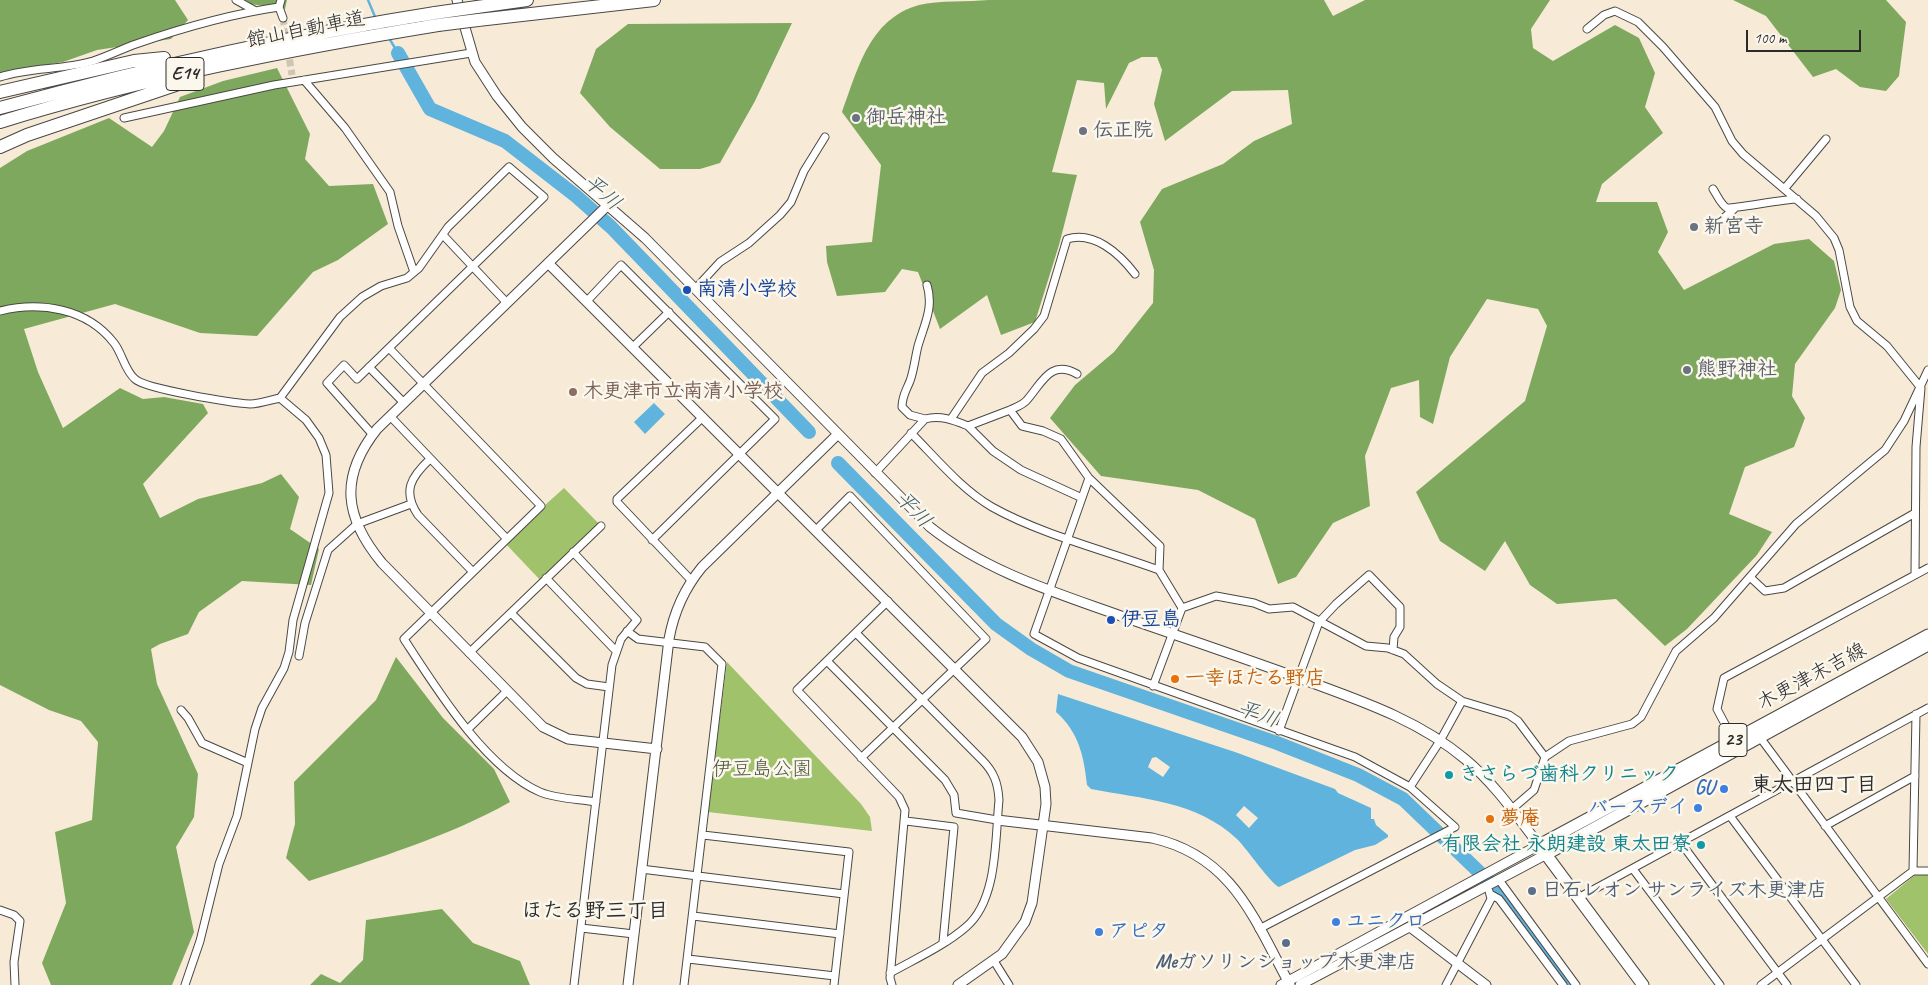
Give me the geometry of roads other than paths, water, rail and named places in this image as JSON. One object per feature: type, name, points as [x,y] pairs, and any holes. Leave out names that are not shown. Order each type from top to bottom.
[{"type":"highway","name":"館山自動車道","points":[[477,13],[527,0]]},
{"type":"highway","name":"館山自動車道","points":[[0,108],[164,64],[398,18],[437,19],[477,13],[654,0]]},
{"type":"highway","name":"館山自動車道","points":[[0,122],[124,88],[243,61],[402,31],[437,19]]},
{"type":"highway","points":[[0,92],[134,62],[240,48]]},
{"type":"highway","points":[[0,145],[243,61]]},
{"type":"main road","name":"木更津末吉線","points":[[1542,850],[1736,744],[1928,635]]},
{"type":"main road","name":"木更津末吉線","points":[[1756,732],[1928,645]]},
{"type":"main road","points":[[1542,850],[1643,985]]},
{"type":"street","points":[[236,0],[254,10]]},
{"type":"street","points":[[457,0],[471,53],[488,84],[522,126],[553,158],[608,205],[696,288],[837,435],[922,520],[961,550],[992,567],[1048,591],[1299,678],[1380,708],[1414,724],[1440,741],[1482,774],[1512,809],[1542,850]]},
{"type":"street","points":[[0,77],[16,72],[73,65],[95,60],[162,35],[280,3],[283,18]]},
{"type":"street","points":[[1587,29],[1604,15],[1615,10],[1638,22],[1715,107],[1732,140],[1743,154],[1816,216],[1834,238],[1839,250],[1850,307],[1857,321],[1887,346],[1921,388],[1914,576]]},
{"type":"street","points":[[124,118],[293,79],[304,80],[471,53]]},
{"type":"street","points":[[304,80],[345,128],[390,192],[398,226],[414,272]]},
{"type":"street","points":[[696,288],[720,262],[749,243],[780,216],[791,202],[804,171],[825,137]]},
{"type":"street","points":[[1785,188],[1826,139]]},
{"type":"street","points":[[0,311],[20,306],[50,306],[78,316],[101,329],[115,344],[135,380],[153,387],[251,404],[280,398],[345,312],[371,292],[407,278],[414,272],[443,235],[509,167],[544,197],[357,379],[344,365],[327,383],[373,435]]},
{"type":"street","points":[[1713,189],[1723,205],[1734,208],[1758,203],[1797,199]]},
{"type":"street","points":[[608,205],[390,416],[373,435],[360,456],[354,472],[350,499],[357,524],[368,547],[377,558],[543,727],[568,739],[656,750]]},
{"type":"street","points":[[1710,230],[1734,208]]},
{"type":"street","points":[[443,235],[508,303]]},
{"type":"street","points":[[951,419],[982,373],[1016,347],[1044,316],[1066,239],[1078,236],[1110,249],[1123,258],[1135,274]]},
{"type":"street","points":[[548,263],[1022,737],[1038,762],[1046,804],[1035,886],[1025,922],[1014,940],[994,961],[958,985]]},
{"type":"street","points":[[586,301],[621,265],[775,420],[652,540]]},
{"type":"street","points":[[925,420],[910,415],[902,407],[902,395],[910,383],[919,344],[927,323],[930,307],[927,285]]},
{"type":"street","points":[[633,347],[668,312]]},
{"type":"street","points":[[389,348],[541,506],[404,638],[444,701],[500,764],[528,786],[554,796],[596,802]]},
{"type":"street","points":[[369,367],[404,403]]},
{"type":"street","points":[[968,426],[1010,410],[1025,402],[1051,372],[1062,369],[1077,374]]},
{"type":"street","points":[[1512,809],[1534,790],[1546,757],[1569,741],[1632,724],[1641,717],[1676,651],[1714,618],[1796,524],[1885,450],[1921,388],[1928,370]]},
{"type":"street","points":[[186,985],[200,941],[219,864],[237,816],[262,708],[287,660],[293,620],[328,493],[326,455],[319,438],[306,420],[280,398]]},
{"type":"street","points":[[1010,410],[1022,426],[1042,431],[1061,439],[1090,478],[1160,546],[1159,570],[1182,608]]},
{"type":"street","points":[[390,416],[507,539]]},
{"type":"street","points":[[875,473],[911,433],[925,420],[935,416],[951,419],[968,426],[993,451],[1021,470],[1082,498]]},
{"type":"street","points":[[691,580],[617,502],[617,499],[703,417]]},
{"type":"street","points":[[911,433],[950,472],[991,506],[1028,524],[1159,570]]},
{"type":"street","points":[[628,985],[668,643],[678,605],[691,580],[702,567],[837,435]]},
{"type":"street","points":[[430,459],[413,478],[410,486],[411,504],[418,515],[473,572]]},
{"type":"street","points":[[1090,478],[1034,634],[1078,658],[1355,757],[1410,787],[1455,827],[1259,929]]},
{"type":"street","points":[[816,530],[850,496],[986,639],[861,758]]},
{"type":"street","points":[[299,656],[304,623],[328,550],[357,524],[411,504]]},
{"type":"street","points":[[1750,577],[1765,591],[1784,588],[1915,513]]},
{"type":"street","points":[[470,653],[601,526]]},
{"type":"street","points":[[573,552],[637,620],[627,631],[616,651],[609,687],[604,743],[574,985]]},
{"type":"street","points":[[1736,744],[1717,709],[1724,678],[1928,568]]},
{"type":"street","points":[[1278,731],[1320,622],[1336,604],[1369,575],[1400,607],[1401,622],[1394,637],[1393,650]]},
{"type":"street","points":[[546,578],[616,651]]},
{"type":"street","points":[[1154,686],[1182,608],[1216,596],[1254,603],[1269,609],[1293,607],[1366,646],[1393,650],[1404,654],[1437,684],[1462,701],[1509,715],[1518,721],[1546,757]]},
{"type":"street","points":[[888,601],[797,690],[899,797],[905,810],[906,821],[890,973],[892,985]]},
{"type":"street","points":[[510,613],[576,678],[587,684],[609,687]]},
{"type":"street","points":[[627,631],[638,639],[705,647],[722,664],[684,985]]},
{"type":"street","points":[[856,633],[982,760],[995,776],[999,800],[986,898],[970,924],[890,973]]},
{"type":"street","points":[[827,661],[945,780],[954,795],[956,813],[997,820],[1152,838],[1187,849],[1210,863],[1240,895],[1286,984],[1483,875],[1542,850]]},
{"type":"street","points":[[468,729],[507,691]]},
{"type":"street","points":[[1410,787],[1440,741],[1462,701]]},
{"type":"street","points":[[1578,898],[1793,783],[1928,708]]},
{"type":"street","points":[[181,710],[188,718],[202,743],[248,763]]},
{"type":"street","points":[[1913,871],[1916,714]]},
{"type":"street","points":[[1756,732],[1928,964]]},
{"type":"street","points":[[1825,826],[1915,776]]},
{"type":"street","points":[[1730,816],[1856,985]]},
{"type":"street","points":[[906,821],[954,827],[943,942]]},
{"type":"street","points":[[703,835],[849,852],[834,985]]},
{"type":"street","points":[[1680,843],[1787,985]]},
{"type":"street","points":[[1300,985],[1492,885],[1542,850]]},
{"type":"street","points":[[642,869],[844,894]]},
{"type":"street","points":[[1633,869],[1720,985]]},
{"type":"street","points":[[1761,985],[1913,871],[1928,871]]},
{"type":"street","points":[[1446,985],[1491,899],[1492,885]]},
{"type":"street","points":[[1492,885],[1499,899],[1564,985]]},
{"type":"street","points":[[1492,885],[1576,985]]},
{"type":"street","points":[[0,910],[14,915],[20,921],[14,962],[15,985]]},
{"type":"street","points":[[693,916],[840,934]]},
{"type":"street","points":[[1410,927],[1486,985]]},
{"type":"street","points":[[581,928],[634,934]]},
{"type":"street","points":[[688,958],[835,976]]},
{"type":"street","points":[[994,961],[1009,985]]},
{"type":"water","points":[[654,403],[665,414],[645,434],[634,422]]},
{"type":"water","points":[[1058,694],[1235,752],[1335,789],[1338,793],[1371,808],[1371,819],[1374,819],[1376,825],[1388,837],[1375,845],[1355,850],[1279,887],[1270,879],[1237,839],[1221,826],[1204,817],[1187,809],[1149,799],[1091,789],[1087,785],[1082,755],[1075,737],[1064,720],[1056,712]],"holes":[[[1156,757],[1170,767],[1163,777],[1148,767],[1152,758]],[[1244,806],[1258,818],[1249,828],[1236,815]]]},
{"type":"waterway","name":"平川","points":[[368,0],[376,19]]},
{"type":"waterway","name":"平川","points":[[389,38],[398,53]]},
{"type":"waterway","name":"平川","points":[[398,53],[430,109],[505,141],[576,196],[611,227],[809,432]]},
{"type":"waterway","name":"平川","points":[[838,463],[996,624],[1031,649],[1069,671],[1277,743],[1358,775],[1403,799],[1501,893],[1570,985]]},
{"type":"tunnel","points":[[283,18],[292,75]]},
{"type":"place","name":"御岳神社","points":[[856,118]]},
{"type":"place","name":"伝正院","points":[[1083,131]]},
{"type":"place","name":"新宮寺","points":[[1694,227]]},
{"type":"place","name":"南清小学校","points":[[687,290]]},
{"type":"place","name":"熊野神社","points":[[1687,370]]},
{"type":"place","name":"木更津市立南清小学校","points":[[573,392]]},
{"type":"place","name":"伊豆島","points":[[1111,620]]},
{"type":"place","name":"一幸ほたる野店","points":[[1175,679]]},
{"type":"place","name":"きさらづ歯科クリニック","points":[[1449,775]]},
{"type":"place","name":"GU","points":[[1724,789]]},
{"type":"place","name":"バースデイ","points":[[1698,808]]},
{"type":"place","name":"夢庵","points":[[1490,819]]},
{"type":"place","name":"有限会社 永朗建設 東太田寮","points":[[1701,845]]},
{"type":"place","name":"日石レオン サンライズ木更津店","points":[[1532,891]]},
{"type":"place","name":"ユニクロ","points":[[1336,922]]},
{"type":"place","name":"アピタ","points":[[1099,932]]},
{"type":"place","name":"Meガソリンショップ木更津店","points":[[1286,943]]},
{"type":"district","name":"東太田四丁目","points":[[1814,785]]},
{"type":"district","name":"ほたる野三丁目","points":[[595,911]]},
{"type":"park label","name":"伊豆島公園","points":[[762,770]]}]
